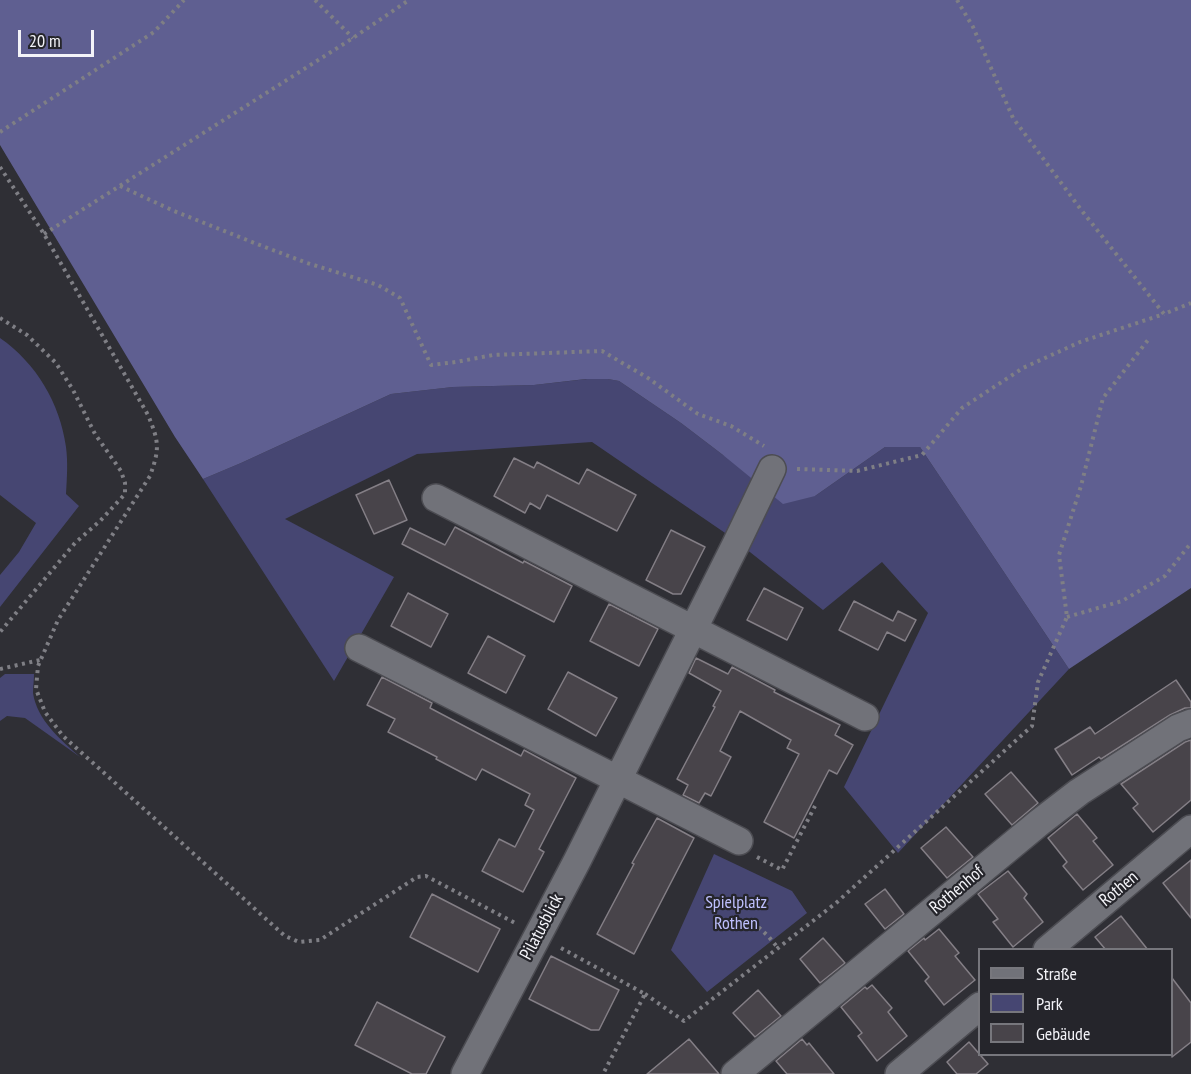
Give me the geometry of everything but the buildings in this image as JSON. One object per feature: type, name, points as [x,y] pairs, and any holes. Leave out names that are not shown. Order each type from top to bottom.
[{"type":"street","name":"Pilatusblick","points":[[465,1074],[577,861],[772,469]]},
{"type":"street","points":[[436,498],[865,717]]},
{"type":"street","points":[[359,648],[739,841]]},
{"type":"street","name":"Rothenhof","points":[[735,1074],[1040,822],[1079,792],[1178,728],[1191,723]]},
{"type":"street","name":"Rothen","points":[[1049,948],[1191,830]]},
{"type":"street","points":[[899,1074],[978,1008]]},
{"type":"path","points":[[0,132],[153,32],[184,0]]},
{"type":"path","points":[[315,0],[353,38]]},
{"type":"path","points":[[44,234],[410,0]]},
{"type":"path","points":[[957,0],[973,27],[1013,118],[1082,211],[1164,314]]},
{"type":"path","points":[[0,167],[44,234],[148,415],[157,437],[157,457],[150,476],[58,620],[38,666],[36,689],[45,712],[63,736],[285,936],[299,942],[320,940],[417,877],[426,876],[645,994],[684,1021],[836,903],[1032,726],[1038,682],[1067,617],[1059,555],[1081,486],[1103,398],[1148,340]]},
{"type":"path","points":[[120,186],[174,211],[257,244],[307,263],[378,285],[400,298],[431,365],[493,355],[602,351],[648,378],[698,414],[731,426],[771,450],[772,469],[857,471],[922,455],[962,408],[1023,368],[1080,342],[1191,303]]},
{"type":"path","points":[[0,318],[27,335],[56,363],[73,390],[95,434],[121,471],[125,483],[125,494],[75,543],[0,632]]},
{"type":"path","points":[[1067,617],[1122,602],[1165,576],[1191,543]]},
{"type":"path","points":[[0,669],[41,660]]},
{"type":"path","points":[[739,841],[747,852],[782,870],[815,806]]},
{"type":"path","points":[[753,922],[778,948]]},
{"type":"path","points":[[606,1074],[604,1072],[645,994]]},
{"type":"green space","points":[[0,338],[25,359],[52,400],[66,447],[66,494],[79,506],[0,607],[0,575],[19,552],[36,523],[0,495]]},
{"type":"green space","points":[[587,379],[619,381],[723,455],[815,496],[885,447],[920,447],[1069,669],[898,853],[844,787],[928,613],[882,562],[823,610],[731,537],[592,442],[417,454],[285,519],[394,577],[334,681],[203,479],[391,394],[453,387],[534,385]]},
{"type":"green space","points":[[5,674],[34,674],[33,693],[39,712],[51,729],[80,757],[25,718],[7,716],[0,721],[0,678]]},
{"type":"green space","name":"Spielplatz Rothen","points":[[714,854],[792,891],[807,913],[707,992],[671,950]]},
{"type":"shaded area","points":[[0,0],[1191,0],[1191,588],[1069,669],[920,447],[885,447],[815,496],[783,504],[681,423],[619,381],[608,379],[534,385],[453,387],[391,394],[203,479],[175,437],[0,145]]}]
